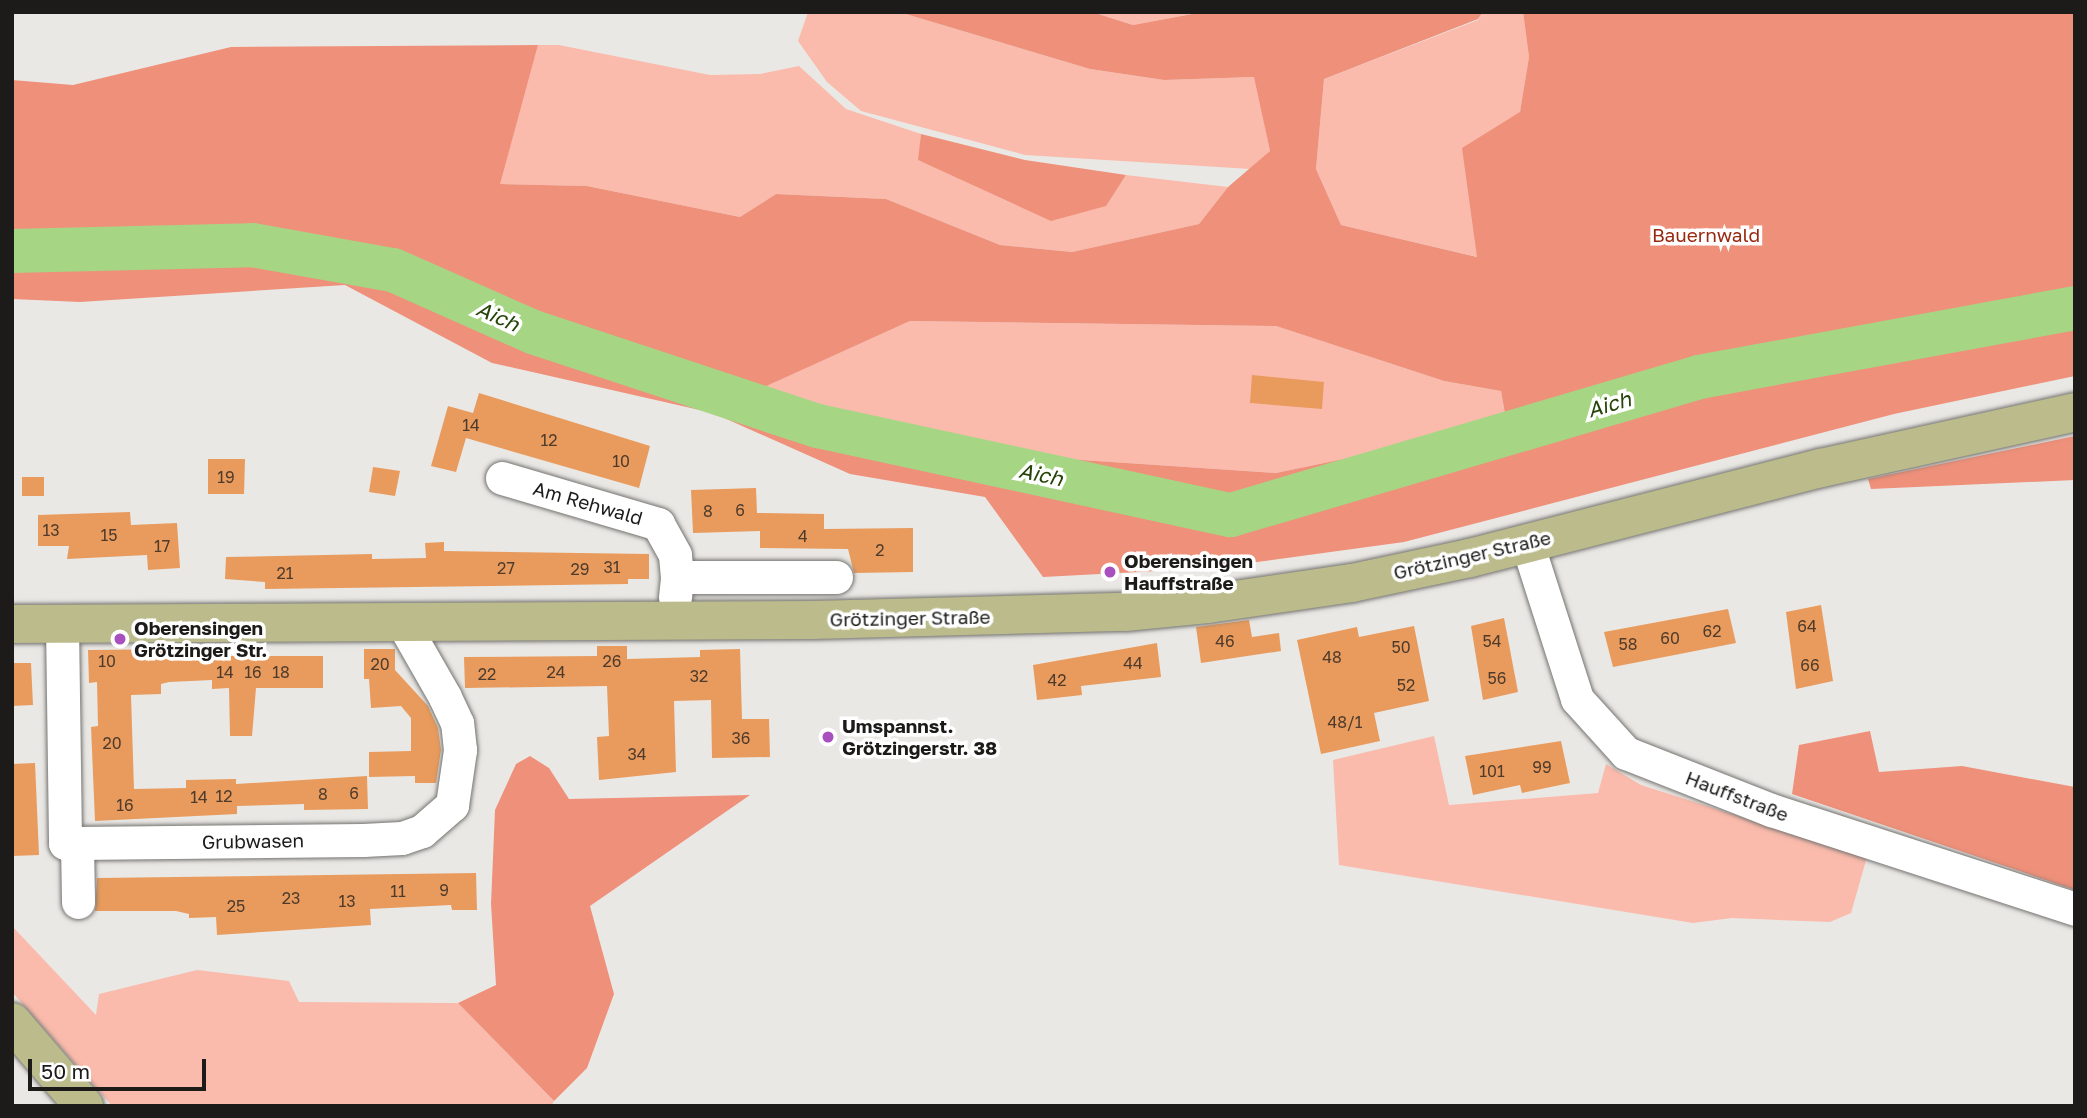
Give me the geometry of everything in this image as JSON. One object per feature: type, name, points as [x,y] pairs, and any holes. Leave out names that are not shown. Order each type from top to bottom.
[{"type":"main road","name":"Grötzinger Straße","points":[[12,624],[402,622],[1125,612],[1280,595],[1527,543],[1793,475],[2075,412]]},
{"type":"main road","points":[[12,1022],[85,1106]]},
{"type":"street","name":"Am Rehwald","points":[[502,478],[659,524],[675,555],[677,577],[674,619]]},
{"type":"street","name":"Hauffstraße","points":[[1527,543],[1577,699],[1626,753],[1770,810],[2075,909]]},
{"type":"street","points":[[677,577],[836,577]]},
{"type":"street","name":"Grubwasen","points":[[77,843],[363,840],[402,838],[422,831],[452,805],[460,750],[449,705],[402,622]]},
{"type":"street","points":[[62,624],[65,843],[77,843],[78,902]]},
{"type":"shaded area","points":[[808,12],[899,12],[1090,69],[1164,80],[1255,77],[1270,151],[1250,169],[1025,155],[861,111],[827,82],[798,41]]},
{"type":"shaded area","points":[[1092,12],[1203,12],[1133,25]]},
{"type":"shaded area","points":[[1483,12],[1523,12],[1529,57],[1520,112],[1474,233],[1478,257],[1341,225],[1316,169],[1324,79],[1478,20]]},
{"type":"shaded area","points":[[538,45],[559,45],[710,75],[760,74],[799,66],[846,109],[921,134],[919,161],[1105,206],[1126,175],[1228,187],[1199,224],[1072,252],[1000,245],[886,199],[776,194],[740,217],[587,186],[499,184]]},
{"type":"shaded area","points":[[910,321],[1276,326],[1444,381],[1501,391],[1507,425],[1276,473],[1022,456],[748,394]]},
{"type":"shaded area","points":[[1434,736],[1449,805],[1598,793],[1606,764],[1641,785],[1867,857],[1851,913],[1830,922],[1732,918],[1693,923],[1339,865],[1333,760]]},
{"type":"shaded area","points":[[12,926],[96,1015],[99,994],[197,970],[289,981],[299,1002],[458,1003],[554,1101],[551,1106],[112,1106],[12,992]]},
{"type":"green space","name":"Bauernwald","points":[[899,12],[1092,12],[1133,25],[1203,12],[1483,12],[1478,19],[1324,79],[1316,169],[1341,225],[1477,257],[1462,148],[1520,112],[1529,57],[1523,12],[2075,12],[2075,376],[1894,414],[1404,542],[1213,568],[1043,577],[985,497],[850,474],[713,413],[492,363],[345,285],[80,302],[12,299],[12,80],[73,85],[231,47],[538,45],[500,184],[587,186],[740,217],[776,194],[886,199],[1000,245],[1072,252],[1199,224],[1228,187],[1270,151],[1254,77],[1164,80],[1090,69]],"holes":[[[910,321],[1276,326],[1444,381],[1501,391],[1507,425],[1276,473],[1022,456],[749,394]]]},
{"type":"green space","points":[[921,134],[1025,160],[1126,175],[1106,206],[1051,221],[918,160]]},
{"type":"green space","points":[[2075,436],[2075,480],[1871,489],[1868,479]]},
{"type":"green space","points":[[1870,731],[1879,772],[1962,766],[2075,787],[2075,890],[1792,794],[1799,745]]},
{"type":"green space","points":[[530,756],[549,768],[569,799],[750,795],[590,906],[614,994],[587,1068],[554,1101],[458,1003],[496,985],[491,904],[495,810],[516,764]]},
{"type":"building","points":[[1252,375],[1324,382],[1322,409],[1250,403]]},
{"type":"building","points":[[479,393],[650,446],[639,488],[466,438],[456,472],[431,466],[448,406],[473,413]]},
{"type":"building","points":[[208,459],[245,459],[244,494],[208,494]]},
{"type":"building","points":[[373,467],[400,471],[395,496],[369,492]]},
{"type":"building","points":[[22,477],[44,477],[44,496],[22,496]]},
{"type":"building","points":[[756,488],[757,513],[824,514],[824,529],[913,528],[913,572],[854,573],[848,549],[760,548],[760,531],[693,533],[691,490]]},
{"type":"building","points":[[130,512],[131,525],[177,523],[180,568],[148,570],[147,555],[67,559],[69,546],[38,546],[38,515]]},
{"type":"building","points":[[444,542],[444,551],[649,554],[649,579],[628,579],[628,584],[265,589],[265,582],[225,579],[226,557],[372,554],[372,559],[426,558],[425,543]]},
{"type":"building","points":[[1821,605],[1833,681],[1796,689],[1786,612]]},
{"type":"building","points":[[1728,609],[1736,643],[1613,667],[1604,632]]},
{"type":"building","points":[[1504,618],[1518,692],[1483,700],[1471,626]]},
{"type":"building","points":[[1249,620],[1252,637],[1279,633],[1281,651],[1201,663],[1196,627]]},
{"type":"building","points":[[1414,626],[1429,701],[1374,713],[1380,741],[1321,754],[1297,640],[1357,627],[1359,637]]},
{"type":"building","points":[[1157,643],[1161,677],[1081,686],[1082,695],[1037,700],[1033,665]]},
{"type":"building","points":[[597,646],[627,646],[627,659],[700,657],[700,650],[740,649],[742,719],[769,719],[770,757],[712,758],[711,700],[674,701],[676,772],[599,780],[597,737],[609,736],[607,686],[465,688],[464,657],[597,656]]},
{"type":"building","points":[[185,649],[185,656],[323,656],[323,688],[256,688],[252,736],[230,736],[229,688],[212,689],[212,680],[169,682],[161,684],[161,694],[131,695],[134,789],[186,788],[186,780],[236,779],[236,784],[367,776],[368,809],[304,810],[304,804],[237,806],[237,814],[95,821],[91,727],[98,726],[97,682],[89,683],[88,650]]},
{"type":"building","points":[[364,649],[395,649],[395,670],[428,706],[438,728],[441,750],[436,783],[415,783],[415,776],[369,777],[369,752],[411,751],[411,718],[401,706],[371,708],[369,679],[364,679]]},
{"type":"building","points":[[12,663],[31,663],[33,705],[12,706]]},
{"type":"building","points":[[1561,741],[1570,783],[1522,793],[1520,785],[1473,795],[1465,756]]},
{"type":"building","points":[[35,763],[39,855],[12,856],[12,764]]},
{"type":"building","points":[[476,873],[477,910],[452,910],[451,905],[370,909],[371,925],[217,935],[216,917],[189,918],[189,914],[176,911],[95,911],[97,878]]},
{"type":"waterway","name":"Aich","points":[[12,251],[252,245],[393,270],[533,332],[818,426],[1231,515],[1699,377],[2075,308]]},
{"type":"place","name":"Oberensingen Hauffstraße","points":[[1110,572]]},
{"type":"place","name":"Oberensingen Grötzinger Str.","points":[[120,639]]},
{"type":"place","name":"Umspannst. Grötzingerstr. 38","points":[[828,737]]}]
